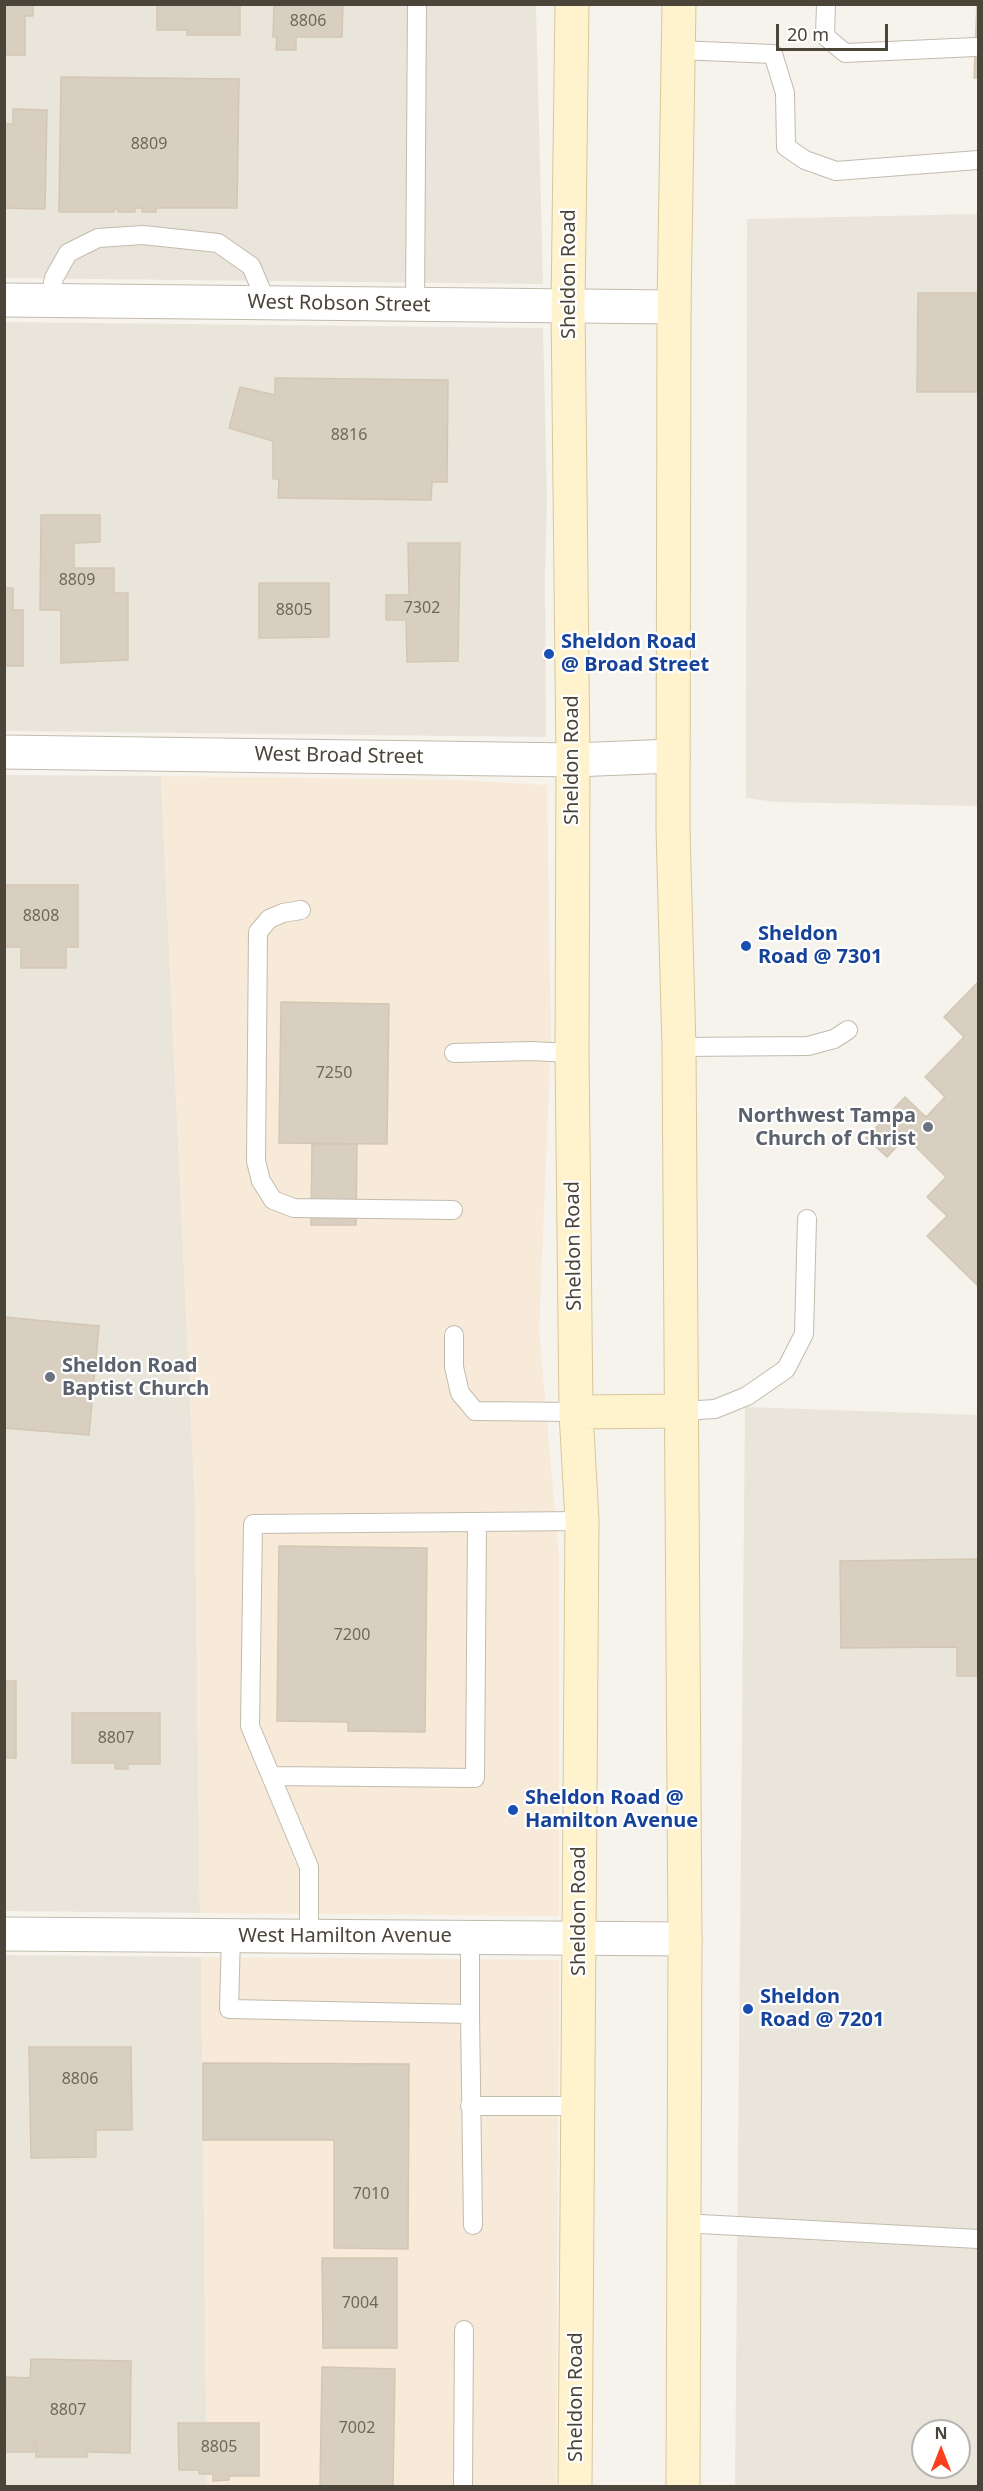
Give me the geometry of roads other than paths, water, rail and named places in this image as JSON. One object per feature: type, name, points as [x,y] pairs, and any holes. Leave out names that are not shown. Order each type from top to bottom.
[{"type":"main road","name":"Sheldon Road","points":[[572,4],[568,306],[573,760],[572,1053],[576,1412],[582,1521],[575,2487]]},
{"type":"main road","points":[[679,4],[674,307],[673,756],[679,1047],[685,1939],[682,2223],[685,2444],[683,2487]]},
{"type":"main road","points":[[576,1412],[681,1411]]},
{"type":"street","name":"West Robson Street","points":[[4,300],[674,307]]},
{"type":"street","name":"West Broad Street","points":[[4,752],[573,760],[673,756]]},
{"type":"street","name":"West Hamilton Avenue","points":[[4,1934],[685,1939]]},
{"type":"lane","points":[[415,305],[417,4]]},
{"type":"lane","points":[[826,4],[825,36],[845,53],[975,47]]},
{"type":"lane","points":[[679,50],[773,54],[785,93],[786,147],[805,160],[836,171],[978,160]]},
{"type":"lane","points":[[49,300],[54,278],[68,253],[98,238],[143,235],[218,243],[251,266],[267,303]]},
{"type":"lane","points":[[301,910],[283,913],[269,919],[258,932],[256,1161],[261,1181],[273,1200],[294,1208],[453,1210]]},
{"type":"lane","points":[[679,1047],[808,1046],[834,1039],[848,1030]]},
{"type":"lane","points":[[454,1053],[531,1051],[572,1053]]},
{"type":"lane","points":[[681,1411],[715,1409],[747,1396],[786,1369],[804,1334],[807,1220]]},
{"type":"lane","points":[[454,1335],[454,1366],[460,1393],[475,1411],[576,1412]]},
{"type":"lane","points":[[309,1936],[309,1867],[250,1726],[253,1524],[477,1524],[582,1521]]},
{"type":"lane","points":[[271,1776],[475,1778],[477,1524]]},
{"type":"lane","points":[[231,1936],[229,2009],[470,2014]]},
{"type":"lane","points":[[470,1937],[473,2225]]},
{"type":"lane","points":[[470,2106],[577,2106]]},
{"type":"lane","points":[[682,2223],[978,2239]]},
{"type":"lane","points":[[463,2487],[464,2330]]},
{"type":"place","name":"Sheldon Road @ Broad Street","points":[[549,654]]},
{"type":"place","name":"Sheldon Road @ 7301","points":[[746,946]]},
{"type":"place","name":"Northwest Tampa Church of Christ","points":[[928,1127]]},
{"type":"place","name":"Sheldon Road Baptist Church","points":[[50,1377]]},
{"type":"place","name":"Sheldon Road @ Hamilton Avenue","points":[[513,1810]]},
{"type":"place","name":"Sheldon Road @ 7201","points":[[748,2009]]}]
